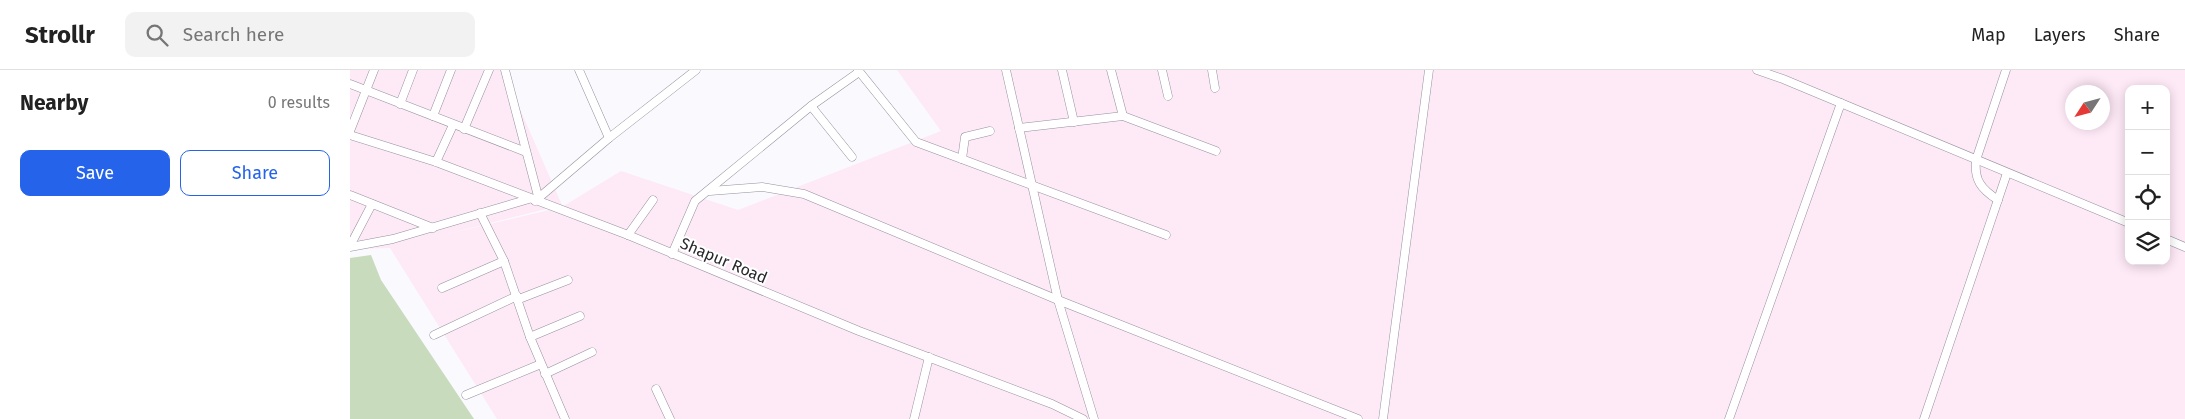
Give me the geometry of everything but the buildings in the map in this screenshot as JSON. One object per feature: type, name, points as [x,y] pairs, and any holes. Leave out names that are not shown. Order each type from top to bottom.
[{"type":"street","points":[[350,131],[374,70]]},
{"type":"street","points":[[400,104],[413,70]]},
{"type":"street","points":[[433,116],[451,70]]},
{"type":"street","points":[[464,129],[489,70]]},
{"type":"street","points":[[505,70],[526,152],[534,199]]},
{"type":"street","points":[[579,70],[609,138]]},
{"type":"street","points":[[350,246],[393,239],[534,199],[696,70]]},
{"type":"street","points":[[1006,70],[1058,300],[1094,419]]},
{"type":"street","points":[[1062,70],[1074,122]]},
{"type":"street","points":[[1112,70],[1123,116]]},
{"type":"street","points":[[1162,70],[1168,96]]},
{"type":"street","points":[[1212,70],[1215,88]]},
{"type":"street","points":[[1383,419],[1429,70]]},
{"type":"street","points":[[1757,70],[2125,221]]},
{"type":"street","points":[[1998,200],[1986,192],[1976,180],[1976,160],[2006,70]]},
{"type":"street","points":[[672,254],[694,201],[710,191],[811,106],[858,71],[916,142],[1166,235]]},
{"type":"street","points":[[350,84],[526,152]]},
{"type":"street","points":[[1729,419],[1840,103]]},
{"type":"street","points":[[811,106],[852,157]]},
{"type":"street","points":[[1019,128],[1123,116],[1216,151]]},
{"type":"street","points":[[436,162],[453,125]]},
{"type":"street","points":[[962,159],[965,137],[990,131]]},
{"type":"street","name":"Shapur Road","points":[[350,135],[436,162],[628,235],[859,331],[1052,404],[1084,419]]},
{"type":"street","points":[[1924,419],[2007,173]]},
{"type":"street","points":[[710,191],[762,187],[804,194],[1058,300],[1358,419]]},
{"type":"street","points":[[350,195],[433,228]]},
{"type":"street","points":[[628,235],[653,200]]},
{"type":"street","points":[[350,246],[372,204]]},
{"type":"street","points":[[480,213],[504,261],[530,336],[565,419]]},
{"type":"street","points":[[2170,241],[2185,247]]},
{"type":"street","points":[[442,288],[504,261]]},
{"type":"street","points":[[434,335],[518,298],[568,280]]},
{"type":"street","points":[[530,336],[580,316]]},
{"type":"street","points":[[545,374],[592,352]]},
{"type":"street","points":[[914,419],[929,357]]},
{"type":"street","points":[[466,395],[541,364]]},
{"type":"street","points":[[656,389],[670,419]]},
{"type":"shaded area","points":[[350,70],[503,70],[562,205],[447,234],[562,207],[621,171],[738,210],[941,131],[897,70],[2185,70],[2185,419],[497,419],[390,248],[350,249]]},
{"type":"green space","points":[[371,255],[381,280],[474,419],[350,419],[350,258]]}]
